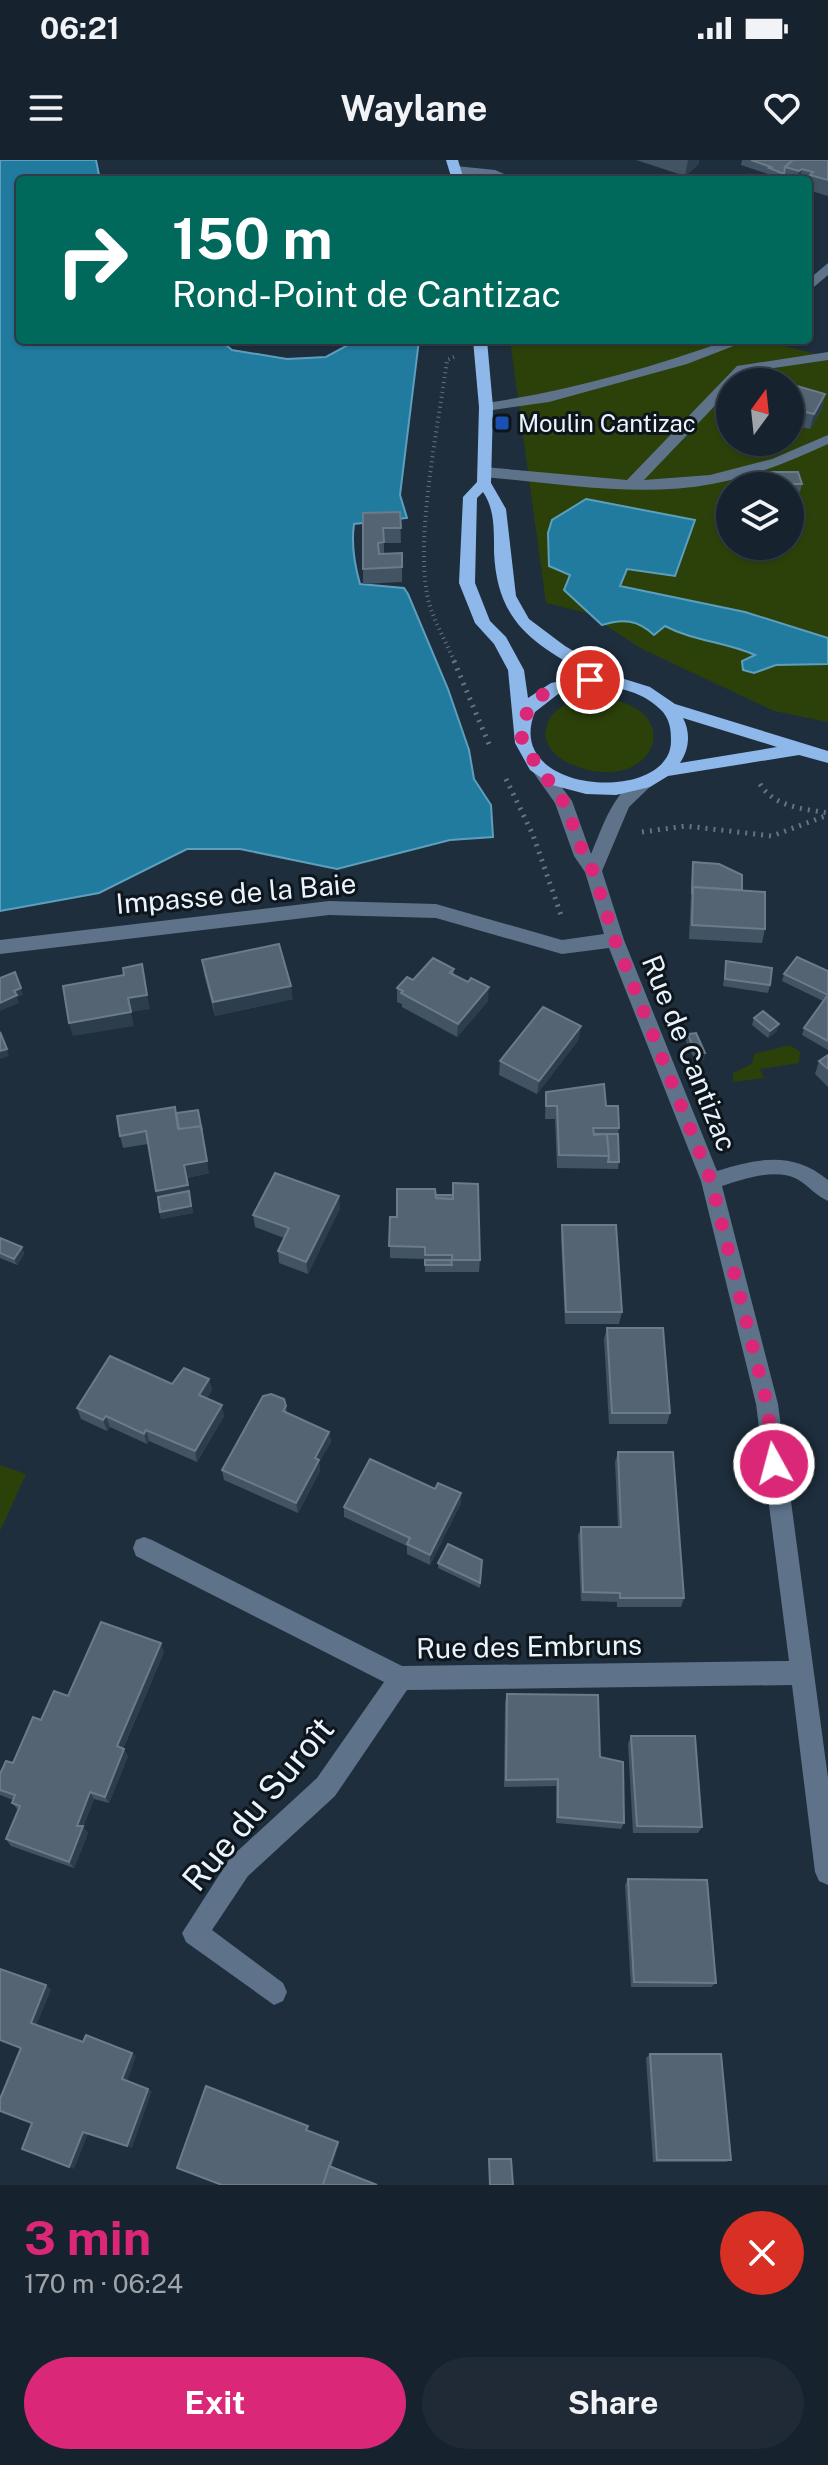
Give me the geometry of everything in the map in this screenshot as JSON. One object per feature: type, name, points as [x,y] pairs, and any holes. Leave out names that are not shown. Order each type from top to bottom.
[{"type":"main road","points":[[480,344],[486,407],[484,478],[470,497],[467,583],[483,623],[500,641],[513,662],[519,686],[525,748],[534,762],[556,778],[585,788],[617,790],[646,782],[665,771],[796,750]]},
{"type":"main road","points":[[484,478],[495,492],[499,508],[501,575],[515,611],[543,638],[615,681],[644,690],[667,706],[762,735],[796,750],[828,757]]},
{"type":"main road","points":[[523,721],[531,705],[546,692],[579,681],[615,681]]},
{"type":"main road","points":[[665,771],[679,750],[679,728],[667,706]]},
{"type":"street","points":[[455,170],[501,176]]},
{"type":"street","points":[[812,284],[828,267]]},
{"type":"street","points":[[486,407],[544,399],[682,361],[731,344]]},
{"type":"street","points":[[631,485],[742,369],[828,356]]},
{"type":"street","points":[[484,478],[631,485],[710,480],[777,462],[828,439]]},
{"type":"street","name":"Rue de Cantizac","points":[[534,762],[563,801],[583,856],[593,871],[615,940],[711,1181],[767,1404],[828,1872]]},
{"type":"street","points":[[593,871],[622,804],[646,782]]},
{"type":"street","name":"Impasse de la Baie","points":[[0,947],[329,908],[436,911],[562,947],[615,940]]},
{"type":"street","points":[[711,1181],[752,1169],[779,1167],[801,1171],[828,1192]]},
{"type":"street","name":"Rue des Embruns","points":[[144,1548],[401,1678],[802,1673]]},
{"type":"street","name":"Rue du Suroît","points":[[274,1992],[195,1933],[239,1867],[326,1787],[401,1678]]},
{"type":"path","points":[[760,776],[760,784],[767,794],[828,814]]},
{"type":"path","points":[[632,833],[686,826],[772,836],[828,814]]},
{"type":"path","points":[[533,835],[559,901],[565,930]]},
{"type":"green space","points":[[511,344],[776,344],[828,357],[828,722],[774,711],[642,649],[587,613],[546,603]]},
{"type":"green space","points":[[592,697],[624,703],[644,715],[653,730],[652,746],[642,760],[625,769],[602,772],[573,765],[551,750],[545,735],[555,712],[568,703]]},
{"type":"green space","points":[[790,1045],[800,1052],[799,1063],[760,1069],[764,1078],[733,1082],[733,1073],[752,1064],[754,1054]]},
{"type":"green space","points":[[0,1465],[26,1474],[0,1531]]},
{"type":"water","points":[[0,160],[96,160],[99,176],[16,176],[16,344],[225,344],[232,350],[287,359],[326,357],[350,344],[419,344],[400,495],[407,518],[354,524],[355,561],[360,584],[404,588],[408,594],[448,689],[469,750],[474,779],[491,805],[493,837],[450,840],[337,869],[240,849],[187,849],[99,893],[0,911]]},
{"type":"water","points":[[586,499],[695,520],[675,576],[627,569],[620,586],[745,612],[828,638],[828,664],[776,665],[754,673],[743,670],[742,661],[755,655],[743,650],[665,626],[654,635],[630,622],[602,625],[564,590],[570,575],[549,566],[548,533],[552,520]]},
{"type":"building","points":[[751,160],[793,160],[785,167],[784,174]]},
{"type":"building","points":[[793,160],[828,160],[828,180],[810,175],[813,172],[785,167]]},
{"type":"building","points":[[804,388],[825,394],[814,414],[804,412]]},
{"type":"building","points":[[400,512],[401,528],[383,528],[384,542],[378,543],[379,554],[402,553],[402,567],[363,569],[363,513]]},
{"type":"building","points":[[693,862],[719,864],[742,875],[742,890],[693,887],[692,894]]},
{"type":"building","points":[[693,887],[765,892],[765,929],[692,925]]},
{"type":"building","points":[[279,944],[291,986],[213,1002],[202,960]]},
{"type":"building","points":[[797,957],[828,971],[828,995],[784,974]]},
{"type":"building","points":[[433,958],[454,969],[450,973],[489,987],[458,1024],[397,988],[407,977],[413,980]]},
{"type":"building","points":[[726,961],[772,968],[770,985],[725,979]]},
{"type":"building","points":[[142,964],[147,995],[128,998],[131,1012],[69,1023],[63,986],[124,975],[123,968]]},
{"type":"building","points":[[15,972],[21,988],[14,991],[17,995],[0,1003],[0,978]]},
{"type":"building","points":[[828,997],[828,1041],[804,1028]]},
{"type":"building","points":[[543,1007],[581,1026],[539,1081],[500,1061]]},
{"type":"building","points":[[763,1011],[779,1024],[770,1031],[754,1018]]},
{"type":"building","points":[[0,1032],[7,1049],[0,1051]]},
{"type":"building","points":[[696,1033],[705,1053],[696,1054],[688,1034]]},
{"type":"building","points":[[828,1055],[828,1069],[819,1061]]},
{"type":"building","points":[[604,1084],[606,1106],[618,1106],[619,1128],[593,1128],[594,1135],[607,1134],[609,1156],[559,1155],[557,1106],[546,1106],[546,1092]]},
{"type":"building","points":[[175,1107],[178,1129],[201,1126],[207,1161],[184,1165],[188,1185],[156,1191],[146,1131],[120,1136],[117,1116]]},
{"type":"building","points":[[198,1110],[201,1126],[179,1129],[176,1113]]},
{"type":"building","points":[[607,1134],[618,1134],[619,1162],[608,1162]]},
{"type":"building","points":[[275,1173],[339,1196],[306,1262],[278,1251],[289,1228],[253,1215]]},
{"type":"building","points":[[453,1183],[478,1184],[480,1260],[452,1260],[452,1255],[425,1255],[425,1247],[389,1246],[390,1217],[397,1217],[397,1189],[435,1189],[436,1198],[453,1199]]},
{"type":"building","points":[[189,1191],[191,1206],[160,1212],[158,1197]]},
{"type":"building","points":[[436,1195],[453,1195],[453,1199],[436,1198]]},
{"type":"building","points":[[562,1225],[616,1225],[622,1312],[566,1312]]},
{"type":"building","points":[[0,1238],[22,1247],[14,1259],[0,1253]]},
{"type":"building","points":[[425,1260],[451,1260],[452,1265],[425,1265]]},
{"type":"building","points":[[607,1328],[663,1328],[670,1413],[612,1413]]},
{"type":"building","points":[[110,1356],[172,1384],[184,1368],[209,1379],[199,1395],[222,1405],[195,1451],[146,1430],[144,1434],[106,1416],[103,1420],[77,1408]]},
{"type":"building","points":[[271,1394],[284,1399],[286,1406],[283,1411],[329,1432],[315,1458],[319,1460],[296,1503],[222,1470],[263,1396]]},
{"type":"building","points":[[618,1452],[673,1452],[684,1598],[620,1598],[620,1593],[583,1592],[581,1527],[621,1527]]},
{"type":"building","points":[[370,1459],[435,1489],[438,1483],[461,1493],[430,1555],[407,1544],[410,1538],[344,1507]]},
{"type":"building","points":[[448,1544],[482,1560],[480,1583],[438,1563]]},
{"type":"building","points":[[101,1622],[161,1643],[117,1746],[124,1749],[105,1797],[90,1792],[77,1826],[83,1826],[69,1862],[6,1839],[20,1806],[12,1803],[15,1795],[0,1790],[0,1774],[6,1761],[13,1763],[33,1717],[41,1720],[54,1691],[68,1696]]},
{"type":"building","points":[[507,1694],[598,1695],[600,1757],[623,1762],[624,1823],[558,1817],[558,1779],[506,1780]]},
{"type":"building","points":[[631,1736],[695,1736],[702,1827],[637,1826]]},
{"type":"building","points":[[628,1879],[707,1880],[716,1983],[634,1982]]},
{"type":"building","points":[[0,1969],[46,1985],[31,2023],[83,2042],[86,2035],[132,2053],[122,2079],[148,2089],[127,2146],[83,2132],[69,2167],[22,2149],[32,2123],[0,2111],[0,2099],[21,2048],[0,2040]]},
{"type":"building","points":[[650,2054],[721,2054],[731,2160],[657,2160]]},
{"type":"building","points":[[206,2086],[308,2126],[306,2130],[338,2142],[323,2185],[222,2185],[177,2168]]},
{"type":"building","points":[[489,2159],[511,2159],[513,2185],[490,2185]]},
{"type":"building","points":[[329,2166],[377,2185],[323,2185]]},
{"type":"place","name":"Moulin Cantizac","points":[[502,423]]},
{"type":"route","points":[[590,680],[567,683],[546,692],[531,705],[523,721],[521,735],[525,748],[563,801],[583,856],[593,871],[615,940],[711,1181],[767,1404],[774,1464]]}]
